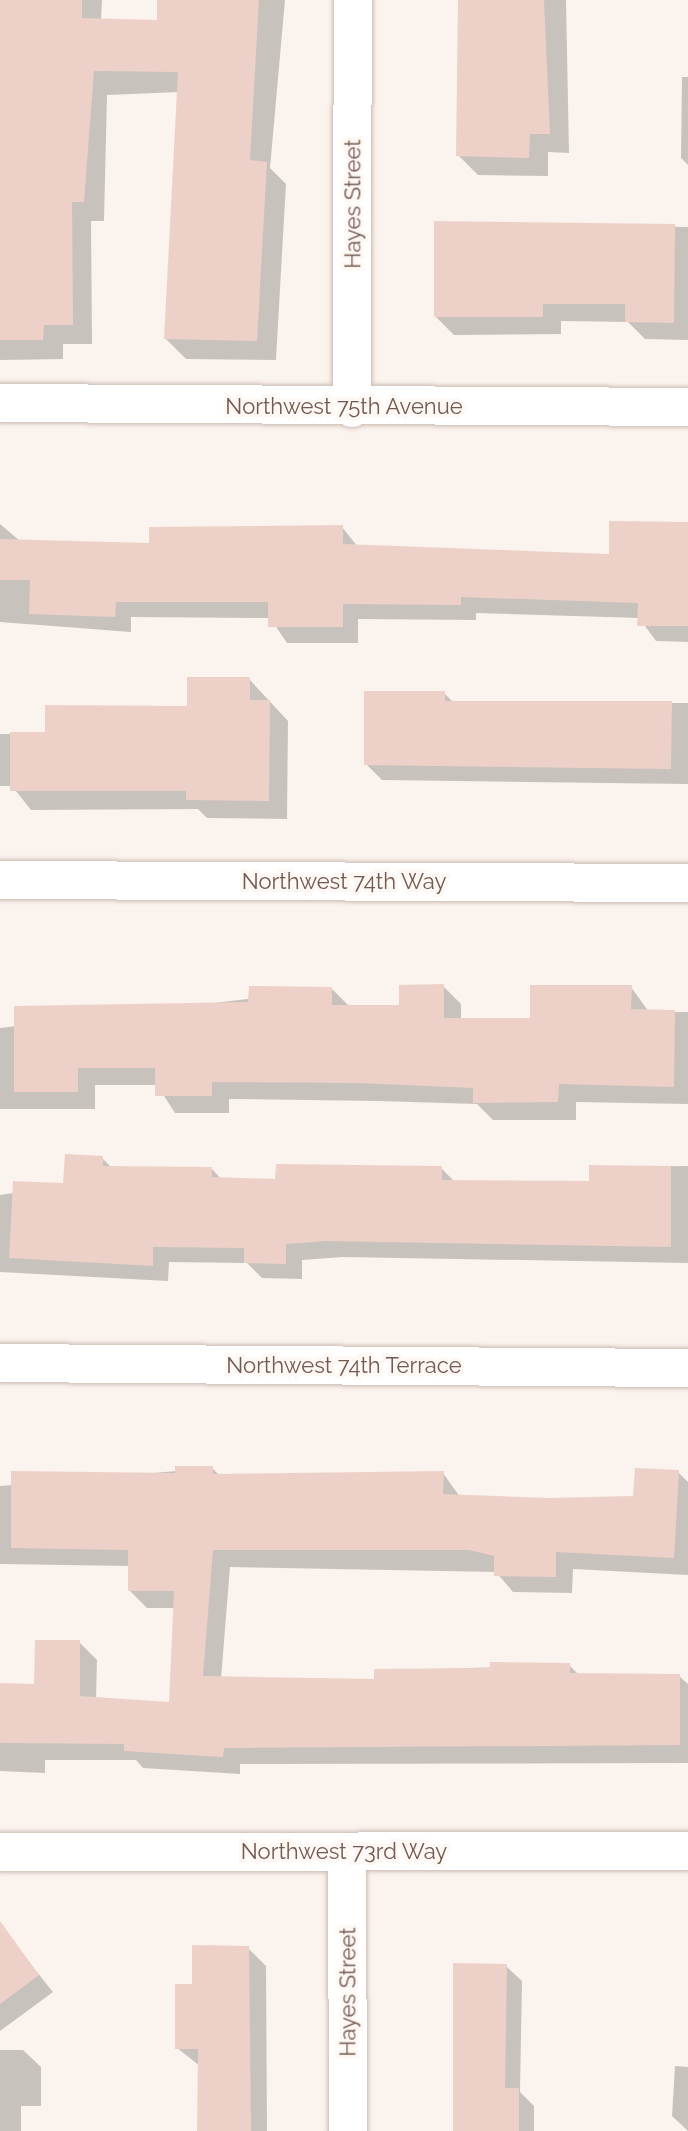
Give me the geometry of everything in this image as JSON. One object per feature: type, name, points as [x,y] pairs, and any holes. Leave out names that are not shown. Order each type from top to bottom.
[{"type":"street","name":"Hayes Street","points":[[352,408],[353,0]]},
{"type":"street","name":"Northwest 75th Avenue","points":[[0,403],[352,408],[688,407]]},
{"type":"street","name":"Northwest 74th Way","points":[[0,880],[688,883]]},
{"type":"street","name":"Northwest 74th Terrace","points":[[0,1363],[688,1368]]},
{"type":"street","name":"Northwest 73rd Way","points":[[0,1852],[688,1851]]},
{"type":"street","name":"Hayes Street","points":[[347,1853],[348,2131]]},
{"type":"building","points":[[0,0],[82,0],[82,18],[157,20],[157,0],[259,0],[250,160],[267,162],[257,341],[164,339],[178,72],[94,71],[84,202],[72,202],[73,325],[44,325],[43,340],[0,340]]},
{"type":"building","points":[[458,0],[544,0],[550,134],[530,134],[529,158],[456,156]]},
{"type":"building","points":[[434,221],[675,224],[674,323],[625,322],[625,304],[543,304],[543,317],[434,317]]},
{"type":"building","points":[[609,521],[688,522],[688,626],[637,626],[638,603],[461,597],[461,605],[343,604],[343,627],[268,627],[268,602],[116,602],[115,617],[29,614],[30,580],[0,580],[0,539],[149,543],[149,527],[343,525],[343,544],[609,554]]},
{"type":"building","points":[[187,677],[250,677],[250,700],[270,700],[269,801],[186,800],[186,791],[10,791],[10,732],[45,732],[45,705],[187,706]]},
{"type":"building","points":[[364,691],[445,691],[445,701],[672,701],[671,769],[364,765]]},
{"type":"building","points":[[444,984],[444,1018],[530,1018],[530,985],[632,985],[631,1009],[675,1010],[674,1087],[559,1084],[558,1102],[473,1103],[473,1088],[212,1082],[212,1096],[155,1096],[155,1068],[78,1068],[78,1092],[14,1092],[14,1006],[248,1002],[249,986],[332,987],[332,1005],[399,1005],[399,985]]},
{"type":"building","points":[[65,1154],[103,1156],[103,1166],[212,1167],[212,1177],[275,1179],[276,1164],[442,1166],[442,1180],[589,1181],[589,1165],[671,1166],[671,1247],[326,1241],[286,1244],[286,1264],[244,1263],[244,1248],[153,1247],[153,1266],[9,1258],[13,1181],[63,1183]]},
{"type":"building","points":[[175,1466],[213,1466],[213,1474],[444,1471],[443,1494],[548,1498],[633,1496],[635,1468],[679,1470],[674,1558],[556,1552],[556,1577],[494,1576],[494,1556],[469,1550],[213,1550],[203,1676],[374,1679],[374,1669],[490,1668],[490,1662],[570,1663],[570,1673],[680,1674],[680,1745],[224,1748],[223,1757],[124,1751],[124,1744],[0,1743],[0,1683],[34,1684],[35,1640],[80,1640],[80,1696],[169,1702],[174,1591],[128,1591],[128,1550],[11,1548],[11,1471],[175,1473]]},
{"type":"building","points":[[0,1921],[39,1975],[0,2004]]},
{"type":"building","points":[[192,1945],[249,1946],[251,2131],[197,2131],[198,2049],[175,2049],[175,1984],[192,1984]]},
{"type":"building","points":[[453,1963],[507,1964],[505,2088],[519,2088],[519,2131],[453,2131]]}]
